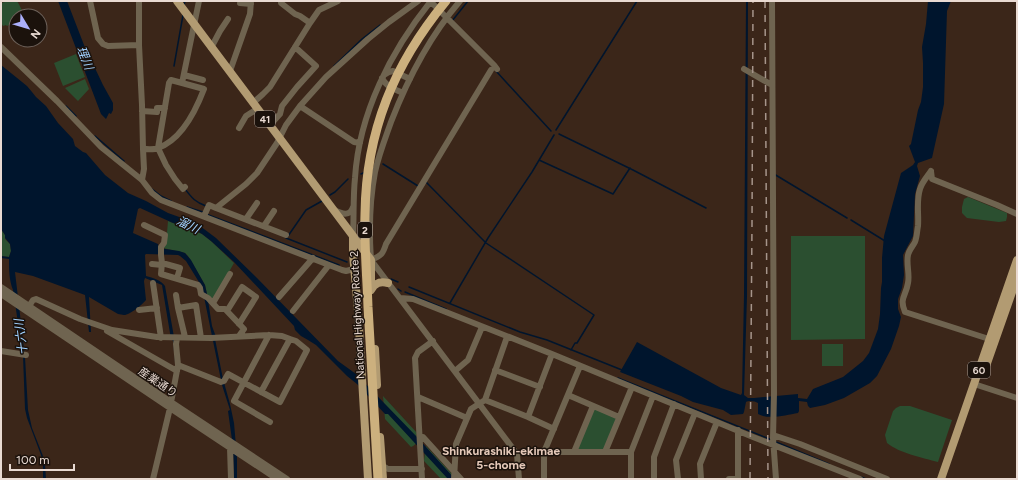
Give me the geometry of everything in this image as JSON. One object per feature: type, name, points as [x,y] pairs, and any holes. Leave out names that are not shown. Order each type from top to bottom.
[{"type":"highway","name":"National Highway Route 2","points":[[378,479],[366,264],[365,214],[367,180],[376,130],[382,110],[394,82],[414,44],[446,1]]},
{"type":"main road","name":"41","points":[[177,1],[371,260]]},
{"type":"main road","points":[[354,236],[353,254],[358,309],[368,479]]},
{"type":"main road","points":[[354,269],[371,260],[371,290],[383,479]]},
{"type":"main road","name":"60","points":[[1011,295],[1017,260]]},
{"type":"main road","name":"60","points":[[946,479],[992,341],[1017,278]]},
{"type":"main road","points":[[371,290],[379,282],[388,282]]},
{"type":"main road","points":[[358,309],[372,308]]},
{"type":"main road","name":"60","points":[[941,479],[977,385]]},
{"type":"main road","points":[[364,410],[378,410]]},
{"type":"main road","points":[[367,458],[383,466]]},
{"type":"street","points":[[90,1],[98,38],[103,44],[108,46],[139,45]]},
{"type":"street","points":[[139,1],[143,177]]},
{"type":"street","points":[[182,83],[199,1]]},
{"type":"street","points":[[281,1],[280,3],[310,23]]},
{"type":"street","points":[[240,128],[246,116],[270,87],[319,10],[338,1]]},
{"type":"street","points":[[209,210],[252,178],[265,161],[286,125],[300,106],[326,77],[389,22],[418,1]]},
{"type":"street","points":[[354,236],[353,207],[355,177],[360,142],[366,119],[387,67],[409,29],[431,1],[494,65],[494,70],[420,187],[386,244],[384,250],[380,255],[371,260]]},
{"type":"street","points":[[460,1],[450,20],[425,49],[403,93],[382,148],[375,174],[371,206],[371,260],[517,454],[519,479]]},
{"type":"street","points":[[772,1],[773,439],[776,479]]},
{"type":"street","points":[[230,71],[250,14],[251,2],[240,3]]},
{"type":"street","points":[[211,48],[228,19]]},
{"type":"street","points":[[1,47],[56,100],[101,147],[143,177],[152,193],[162,200],[246,219],[286,235]]},
{"type":"street","points":[[270,126],[280,114],[282,106],[316,66],[295,47]]},
{"type":"street","points":[[746,70],[772,85]]},
{"type":"street","points":[[383,77],[389,72],[393,71],[410,79]]},
{"type":"street","points":[[184,75],[203,80]]},
{"type":"street","points":[[383,77],[384,82],[388,86],[403,93]]},
{"type":"street","points":[[142,149],[159,148],[177,136],[193,114],[204,89],[171,80],[169,83],[159,148],[166,165],[175,179],[185,188]]},
{"type":"street","points":[[300,106],[354,142],[360,142]]},
{"type":"street","points":[[142,111],[157,112],[157,108],[165,108]]},
{"type":"street","points":[[992,341],[905,312],[902,305],[909,274],[907,261],[908,254],[917,235],[920,190],[923,181],[931,171],[932,179],[1017,214]]},
{"type":"street","points":[[246,219],[257,203]]},
{"type":"street","points":[[334,210],[345,214],[349,213],[353,207]]},
{"type":"street","points":[[209,210],[329,265],[346,271],[354,269]]},
{"type":"street","points":[[264,226],[274,211]]},
{"type":"street","points":[[144,225],[165,235],[164,243],[161,247],[161,274],[198,285],[201,294],[218,309],[225,309],[244,329],[239,336]]},
{"type":"street","points":[[279,297],[313,258]]},
{"type":"street","points":[[152,264],[162,264],[180,268],[177,278]]},
{"type":"street","points":[[293,311],[329,265]]},
{"type":"street","points":[[213,303],[230,274]]},
{"type":"street","points":[[153,283],[161,338]]},
{"type":"street","name":"産業通り","points":[[1,287],[27,308],[277,479]]},
{"type":"street","points":[[227,312],[242,287],[256,297],[239,324]]},
{"type":"street","name":"産業通り","points":[[1,294],[17,301]]},
{"type":"street","points":[[176,295],[184,337]]},
{"type":"street","points":[[400,298],[413,299],[738,430],[800,444],[887,479]]},
{"type":"street","points":[[27,308],[33,300],[36,299],[80,319],[112,330],[161,338],[282,336],[296,341],[307,350],[280,402],[228,374],[222,382],[178,368],[100,326]]},
{"type":"street","points":[[178,308],[196,305],[201,338]]},
{"type":"street","points":[[139,310],[147,307],[157,308]]},
{"type":"street","points":[[456,371],[468,360],[482,326]]},
{"type":"street","points":[[269,336],[234,401],[270,422]]},
{"type":"street","points":[[455,476],[456,444],[471,409],[485,400],[507,337]]},
{"type":"street","points":[[154,479],[178,368],[177,338]]},
{"type":"street","points":[[261,392],[290,339]]},
{"type":"street","points":[[422,479],[415,358],[418,352],[433,341]]},
{"type":"street","points":[[1,351],[24,355]]},
{"type":"street","points":[[528,417],[552,354]]},
{"type":"street","points":[[544,479],[544,452],[580,366]]},
{"type":"street","points":[[495,370],[540,387]]},
{"type":"street","points":[[977,385],[1017,398]]},
{"type":"street","points":[[605,452],[632,387]]},
{"type":"street","points":[[568,396],[619,417]]},
{"type":"street","points":[[632,479],[631,452],[654,396]]},
{"type":"street","points":[[418,397],[467,418]]},
{"type":"street","points":[[485,400],[554,429]]},
{"type":"street","points":[[654,479],[654,457],[674,404]]},
{"type":"street","name":"産業通り","points":[[170,405],[238,446],[287,479]]},
{"type":"street","points":[[574,452],[593,406]]},
{"type":"street","points":[[678,479],[676,460],[695,413]]},
{"type":"street","points":[[701,479],[700,464],[717,422]]},
{"type":"street","points":[[729,479],[738,479],[738,430]]},
{"type":"street","points":[[420,436],[423,437],[455,476],[461,479]]},
{"type":"street","points":[[225,439],[230,448],[231,479]]},
{"type":"street","points":[[773,439],[860,479]]},
{"type":"street","points":[[544,452],[631,452]]},
{"type":"street","points":[[383,466],[388,469],[422,470]]},
{"type":"green space","points":[[17,1],[21,8],[8,8],[7,26],[3,26],[1,23],[1,3]]},
{"type":"green space","points":[[76,54],[85,77],[63,86],[54,63]]},
{"type":"green space","points":[[85,79],[89,89],[78,101],[65,88]]},
{"type":"green space","points":[[968,197],[1007,213],[1006,221],[999,222],[967,218],[962,213],[962,207],[964,199]]},
{"type":"green space","points":[[168,221],[202,234],[234,263],[213,300],[207,294],[205,285],[188,256],[185,253],[163,248],[166,245]]},
{"type":"green space","points":[[1,229],[5,235],[5,239],[10,244],[11,251],[9,257],[1,256]]},
{"type":"green space","points":[[791,236],[865,236],[865,339],[791,340]]},
{"type":"green space","points":[[822,344],[843,344],[843,366],[822,366]]},
{"type":"green space","points":[[383,396],[417,433],[416,442],[411,447],[385,419]]},
{"type":"green space","points":[[900,406],[910,406],[952,420],[938,462],[898,450],[887,443],[885,435],[893,411]]},
{"type":"green space","points":[[594,408],[618,418],[605,450],[576,450]]},
{"type":"green space","points":[[426,446],[452,474],[452,479],[441,479],[424,461]]},
{"type":"water","name":"理川","points":[[58,1],[67,1],[84,45],[113,103],[113,110],[111,114],[109,113],[106,119],[101,114]]},
{"type":"water","points":[[746,1],[748,1],[747,296],[744,395],[748,398],[754,398],[798,394],[798,398],[807,399],[813,389],[843,377],[863,361],[869,353],[878,329],[884,236],[901,173],[915,162],[909,146],[911,144],[921,102],[923,87],[922,47],[928,1],[951,1],[947,11],[944,104],[932,158],[918,163],[917,166],[920,176],[915,194],[913,236],[903,255],[904,275],[902,288],[898,299],[898,309],[901,317],[891,349],[877,376],[870,383],[844,398],[825,405],[810,408],[807,402],[799,401],[798,413],[767,417],[758,414],[758,403],[754,401],[746,402],[743,414],[731,415],[723,410],[693,402],[620,372],[637,342],[721,388],[741,395],[742,393]]},
{"type":"water","points":[[1,65],[27,86],[46,106],[58,123],[73,139],[75,146],[86,153],[105,175],[128,193],[168,213],[196,223],[216,238],[338,361],[356,374],[455,479],[448,479],[388,414],[385,414],[357,384],[316,345],[301,336],[295,330],[294,326],[234,262],[211,241],[195,230],[173,223],[140,208],[138,209],[133,233],[158,244],[159,248],[185,253],[191,260],[205,285],[223,379],[234,423],[237,479],[234,479],[233,447],[228,411],[230,410],[222,385],[202,287],[186,261],[180,256],[146,254],[146,276],[154,278],[165,286],[174,337],[175,363],[173,341],[171,339],[162,285],[145,278],[146,300],[127,315],[118,314],[89,297],[91,332],[89,332],[85,295],[33,276],[15,272],[25,357],[28,410],[32,428],[45,464],[46,479],[43,479],[41,455],[25,409],[23,356],[10,278],[9,259],[1,258],[1,256],[9,257],[11,251],[10,244],[5,238],[5,235],[1,229]]},
{"type":"waterway","points":[[184,5],[185,1]]},
{"type":"waterway","points":[[452,21],[468,1]]},
{"type":"waterway","points":[[556,130],[637,1]]},
{"type":"waterway","points":[[174,66],[183,15]]},
{"type":"waterway","points":[[334,66],[362,39],[380,25]]},
{"type":"waterway","points":[[496,71],[551,131]]},
{"type":"waterway","points":[[66,106],[76,116]]},
{"type":"waterway","points":[[559,134],[706,208]]},
{"type":"waterway","points":[[450,303],[488,238],[532,172],[554,135]]},
{"type":"waterway","points":[[95,136],[124,161]]},
{"type":"waterway","points":[[539,160],[613,194],[630,168]]},
{"type":"waterway","points":[[383,164],[418,186]]},
{"type":"waterway","points":[[361,174],[365,172]]},
{"type":"waterway","points":[[774,174],[847,218]]},
{"type":"waterway","points":[[330,195],[348,179]]},
{"type":"waterway","points":[[426,182],[486,243],[594,315],[571,350]]},
{"type":"waterway","points":[[152,189],[171,201]]},
{"type":"waterway","points":[[185,189],[194,199],[206,206]]},
{"type":"waterway","points":[[288,236],[306,210],[322,201]]},
{"type":"waterway","points":[[187,207],[203,212]]},
{"type":"waterway","points":[[206,214],[339,265]]},
{"type":"waterway","points":[[851,220],[885,241]]},
{"type":"waterway","points":[[286,238],[347,262]]},
{"type":"waterway","points":[[391,279],[398,282]]},
{"type":"waterway","points":[[409,287],[520,332],[547,340],[622,370]]},
{"type":"waterway","points":[[405,292],[446,309]]},
{"type":"waterway","points":[[618,378],[772,440]]},
{"type":"waterway","points":[[776,442],[829,464]]},
{"type":"waterway","points":[[861,477],[866,479]]},
{"type":"railway","points":[[750,479],[753,1]]},
{"type":"railway","points":[[765,1],[768,479]]},
{"type":"district","name":"Shinkurashiki-ekimae 5-chome","points":[[501,458]]},
{"type":"water label","name":"溜川","points":[[188,225]]},
{"type":"water label","name":"十六川","points":[[21,337]]}]
